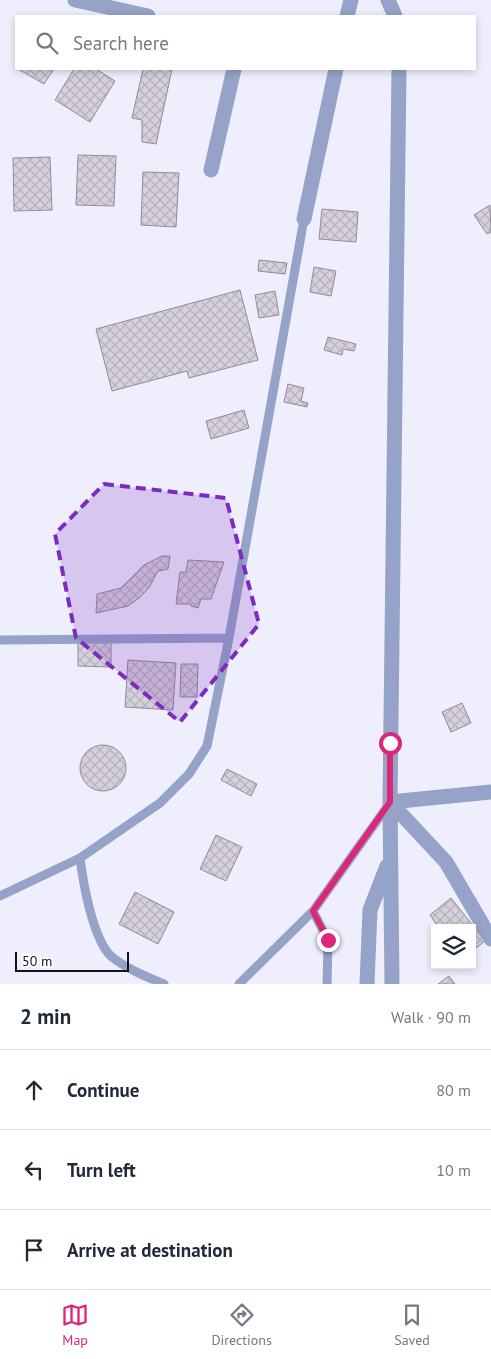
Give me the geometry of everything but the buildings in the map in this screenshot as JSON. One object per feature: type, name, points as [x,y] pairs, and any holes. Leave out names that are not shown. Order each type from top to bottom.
[{"type":"street","points":[[75,0],[143,15]]},
{"type":"street","points":[[348,15],[351,0]]},
{"type":"street","points":[[388,0],[394,15]]},
{"type":"street","points":[[211,170],[234,70]]},
{"type":"street","points":[[304,219],[336,70]]},
{"type":"street","points":[[392,984],[390,802],[399,70]]},
{"type":"street","points":[[390,802],[491,792]]},
{"type":"street","points":[[390,802],[446,862],[491,939]]},
{"type":"street","points":[[367,984],[370,910],[390,857]]},
{"type":"lane","points":[[0,896],[80,858],[160,803],[189,774],[207,746],[229,638],[304,219]]},
{"type":"lane","points":[[0,640],[229,638]]},
{"type":"lane","points":[[239,984],[313,911],[390,802]]},
{"type":"lane","points":[[80,858],[84,889],[97,934],[111,956],[164,984]]},
{"type":"lane","points":[[313,911],[328,940],[327,984]]},
{"type":"highlighted area","points":[[104,484],[226,498],[259,624],[180,722],[76,638],[55,534]]},
{"type":"route","points":[[328,940],[313,911],[390,802],[390,743]]}]
